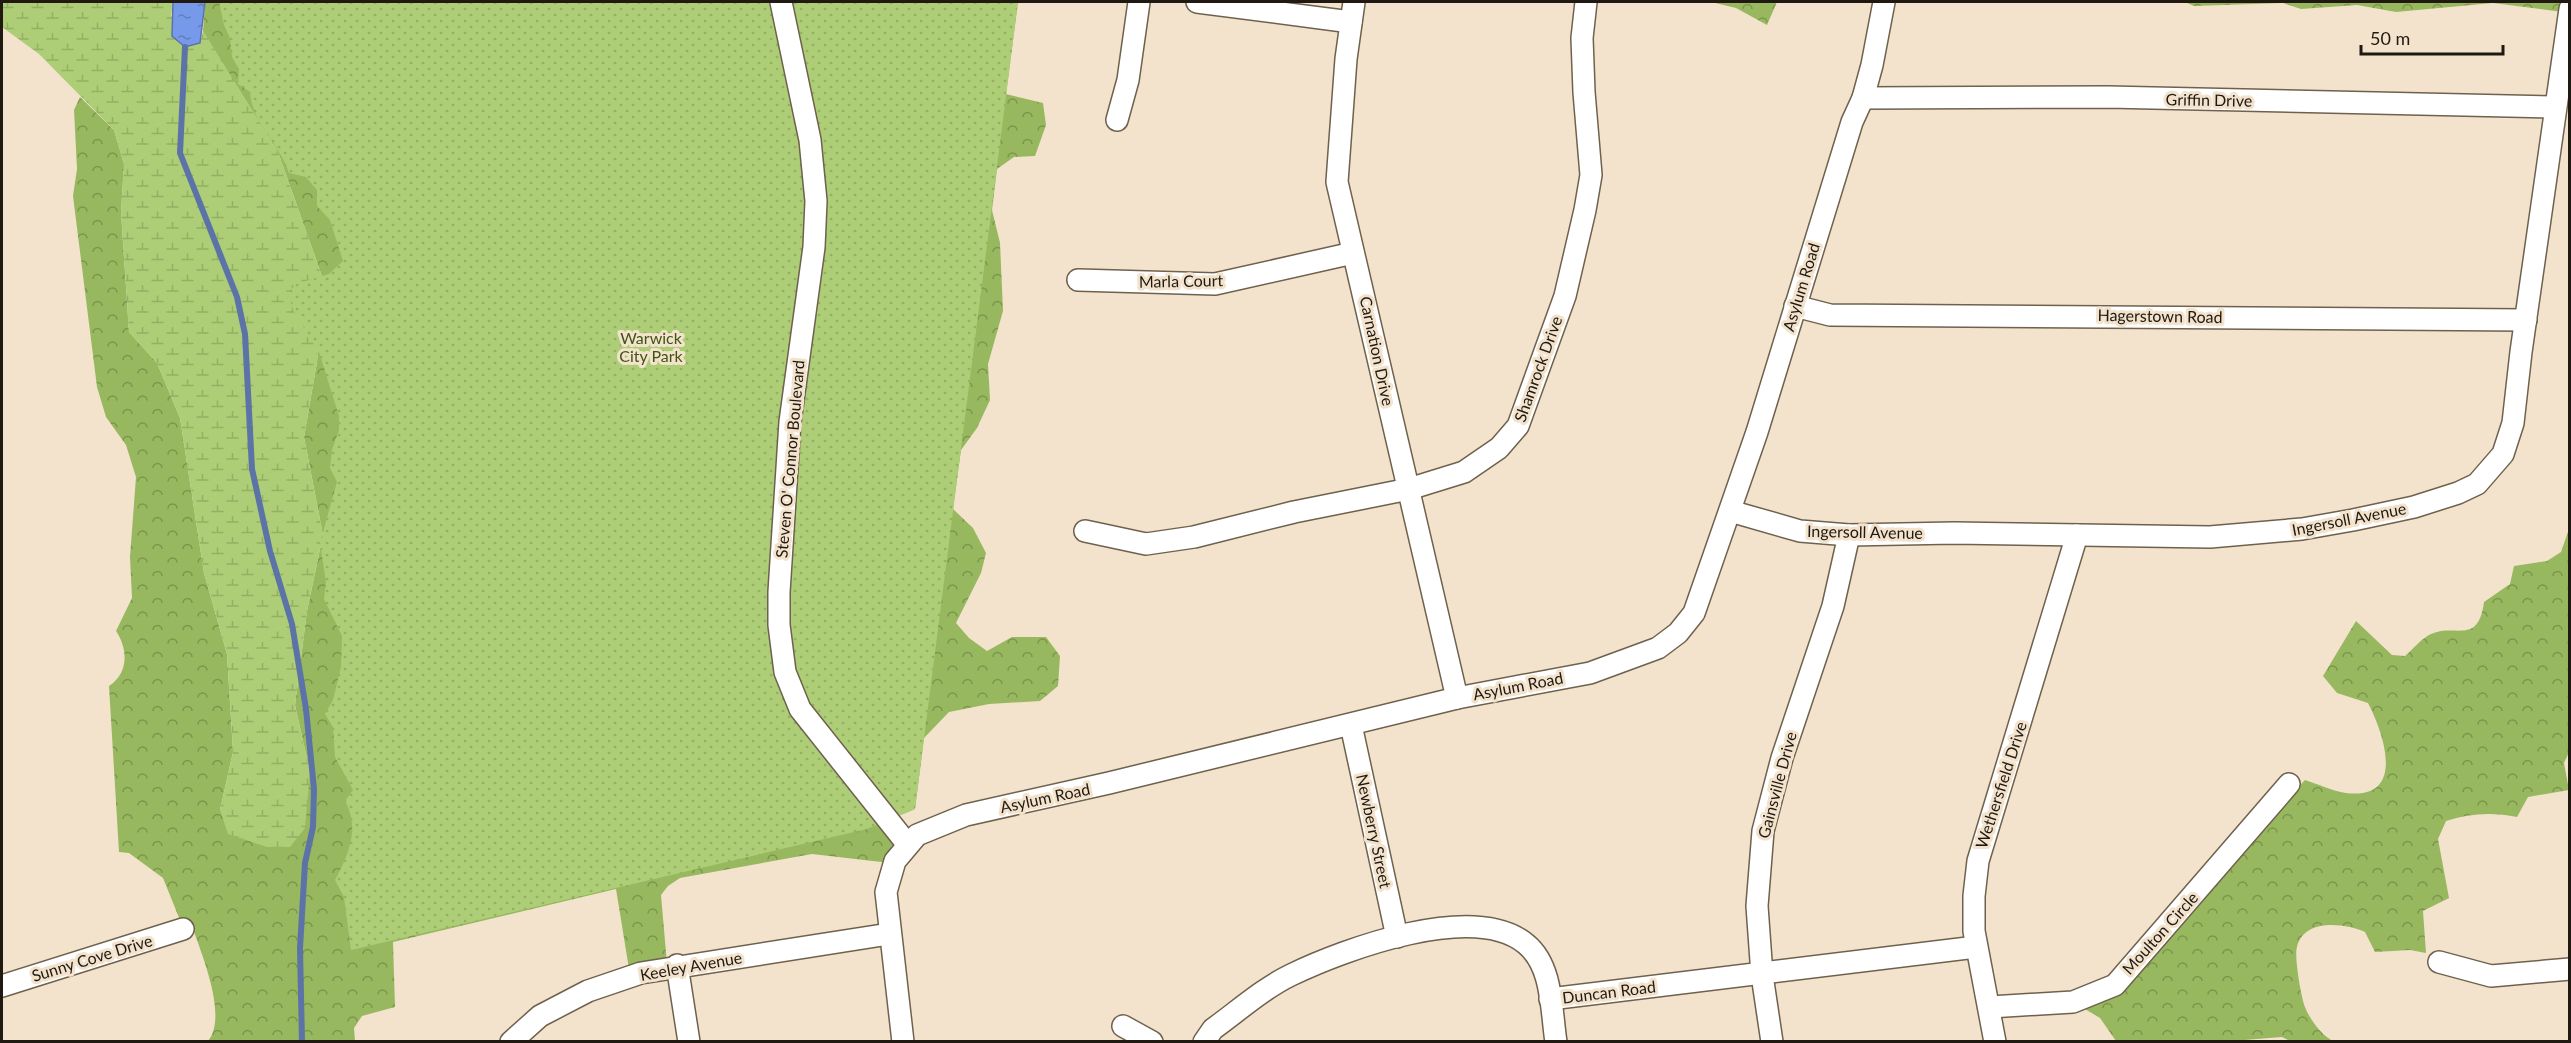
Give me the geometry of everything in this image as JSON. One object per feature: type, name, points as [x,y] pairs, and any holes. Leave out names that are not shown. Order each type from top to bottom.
[{"type":"street","name":"Steven O' Connor Boulevard","points":[[781,2],[810,140],[816,201],[814,247],[790,423],[779,592],[779,625],[785,672],[800,709],[908,845]]},
{"type":"street","points":[[1117,120],[1128,80],[1139,2]]},
{"type":"street","points":[[1197,2],[1353,12]]},
{"type":"street","name":"Shamrock Drive","points":[[1085,531],[1146,544],[1194,537],[1294,512],[1409,489],[1464,472],[1499,448],[1518,426],[1565,296],[1585,210],[1591,175],[1583,82],[1582,38],[1586,2]]},
{"type":"street","name":"Asylum Road","points":[[903,1041],[886,892],[894,861],[917,835],[966,815],[1457,698],[1590,673],[1658,648],[1678,633],[1694,613],[1730,511],[1852,122],[1863,98],[1884,2]]},
{"type":"street","name":"Ingersoll Avenue","points":[[1730,511],[1800,531],[1849,535],[2210,537],[2281,531],[2353,520],[2458,493],[2485,477],[2503,454],[2510,438],[2570,9]]},
{"type":"street","name":"Carnation Drive","points":[[1353,12],[1346,59],[1337,182],[1353,253],[1360,272],[1457,698]]},
{"type":"street","name":"Griffin Drive","points":[[1863,98],[2108,97],[2555,107]]},
{"type":"street","name":"Marla Court","points":[[1078,280],[1215,284],[1353,253]]},
{"type":"street","name":"Hagerstown Road","points":[[1795,306],[1830,315],[2526,321]]},
{"type":"street","name":"Gainsville Drive","points":[[1772,1041],[1762,975],[1757,884],[1763,831],[1782,758],[1833,606],[1849,535]]},
{"type":"street","name":"Wethersfield Drive","points":[[1995,1041],[1990,1007],[1976,947],[1974,896],[1978,861],[2077,535]]},
{"type":"street","name":"Newberry Street","points":[[1351,725],[1397,937]]},
{"type":"street","name":"Moulton Circle","points":[[1990,1007],[2073,1002],[2115,985],[2289,784]]},
{"type":"street","name":"Duncan Road","points":[[1204,1041],[1213,1029],[1290,975],[1408,932],[1479,926],[1507,932],[1527,945],[1545,970],[1550,999],[1762,975],[1976,947]]},
{"type":"street","name":"Sunny Cove Drive","points":[[2,986],[183,929]]},
{"type":"street","name":"Keeley Avenue","points":[[511,1041],[540,1016],[588,991],[641,973],[677,965],[810,948],[889,934]]},
{"type":"street","points":[[2439,962],[2491,976],[2570,969]]},
{"type":"street","points":[[677,965],[689,1041]]},
{"type":"street","points":[[1550,999],[1556,1041]]},
{"type":"street","points":[[1123,1026],[1152,1041]]},
{"type":"green space","points":[[2,2],[173,2],[171,16],[200,43],[203,32],[205,34],[278,152],[323,279],[317,362],[304,437],[323,535],[307,611],[295,705],[310,772],[305,828],[290,847],[267,847],[228,834],[220,810],[233,752],[227,654],[204,573],[180,418],[157,363],[129,332],[121,212],[124,164],[114,130],[39,54],[2,27]]},
{"type":"green space","name":"Warwick City Park","points":[[205,2],[1018,2],[1006,94],[1043,103],[1046,125],[1035,156],[1014,157],[997,169],[992,210],[1000,243],[1003,311],[988,364],[990,400],[977,428],[961,450],[953,509],[973,528],[986,553],[981,573],[956,623],[969,638],[987,651],[1012,637],[1046,637],[1060,656],[1058,686],[1040,701],[989,704],[949,712],[924,738],[915,809],[889,820],[906,842],[890,863],[812,854],[680,878],[668,886],[661,895],[667,964],[630,975],[616,889],[393,942],[395,1007],[362,1016],[354,1028],[355,1041],[208,1041],[215,1017],[214,1002],[207,970],[193,929],[182,925],[163,878],[129,853],[119,852],[109,686],[116,681],[125,660],[123,645],[116,631],[132,598],[130,557],[136,477],[126,445],[106,417],[97,387],[73,196],[77,169],[74,110],[80,97],[114,130],[124,164],[121,212],[129,332],[157,363],[180,418],[204,573],[227,654],[233,752],[220,810],[310,772],[295,705],[307,611],[323,535],[304,437],[317,362],[323,279],[278,152],[203,32]]},
{"type":"green space","name":"Warwick City Park","points":[[219,2],[1018,2],[915,809],[867,829],[351,950],[344,897],[335,880],[351,841],[352,821],[345,801],[353,790],[335,757],[333,727],[325,714],[333,700],[341,667],[342,636],[324,599],[326,582],[320,543],[337,482],[330,468],[332,450],[339,430],[339,416],[319,352],[293,310],[288,293],[296,284],[329,274],[343,261],[330,220],[317,206],[317,190],[306,177],[289,173],[285,162],[256,114],[250,92],[238,84],[239,69],[232,57],[230,38],[224,25]]},
{"type":"green space","points":[[1711,2],[1777,2],[1767,25],[1736,8]]},
{"type":"green space","points":[[2185,2],[2569,2],[2570,13],[2493,3],[2396,12],[2357,5],[2301,9],[2283,3],[2194,6]]},
{"type":"green space","points":[[2569,529],[2570,750],[2564,763],[2569,790],[2528,797],[2517,817],[2482,814],[2446,821],[2438,839],[2449,898],[2423,911],[2426,953],[2410,950],[2375,952],[2365,932],[2347,926],[2326,925],[2308,931],[2301,938],[2296,952],[2302,995],[2313,1022],[2325,1036],[2334,1041],[2290,1041],[2282,1037],[2219,1042],[2116,1041],[2100,1018],[2075,1003],[2115,983],[2305,780],[2346,793],[2365,792],[2377,786],[2384,776],[2386,762],[2380,731],[2368,703],[2337,693],[2323,676],[2356,621],[2392,655],[2405,656],[2431,634],[2440,631],[2471,629],[2481,616],[2484,602],[2510,584],[2514,566],[2547,561],[2561,552]]},
{"type":"water","points":[[173,2],[205,2],[200,43],[185,47],[172,36]]},
{"type":"waterway","points":[[185,47],[180,153],[237,297],[245,334],[252,469],[270,551],[292,624],[306,709],[314,789],[313,827],[305,863],[300,948],[302,1042]]}]
